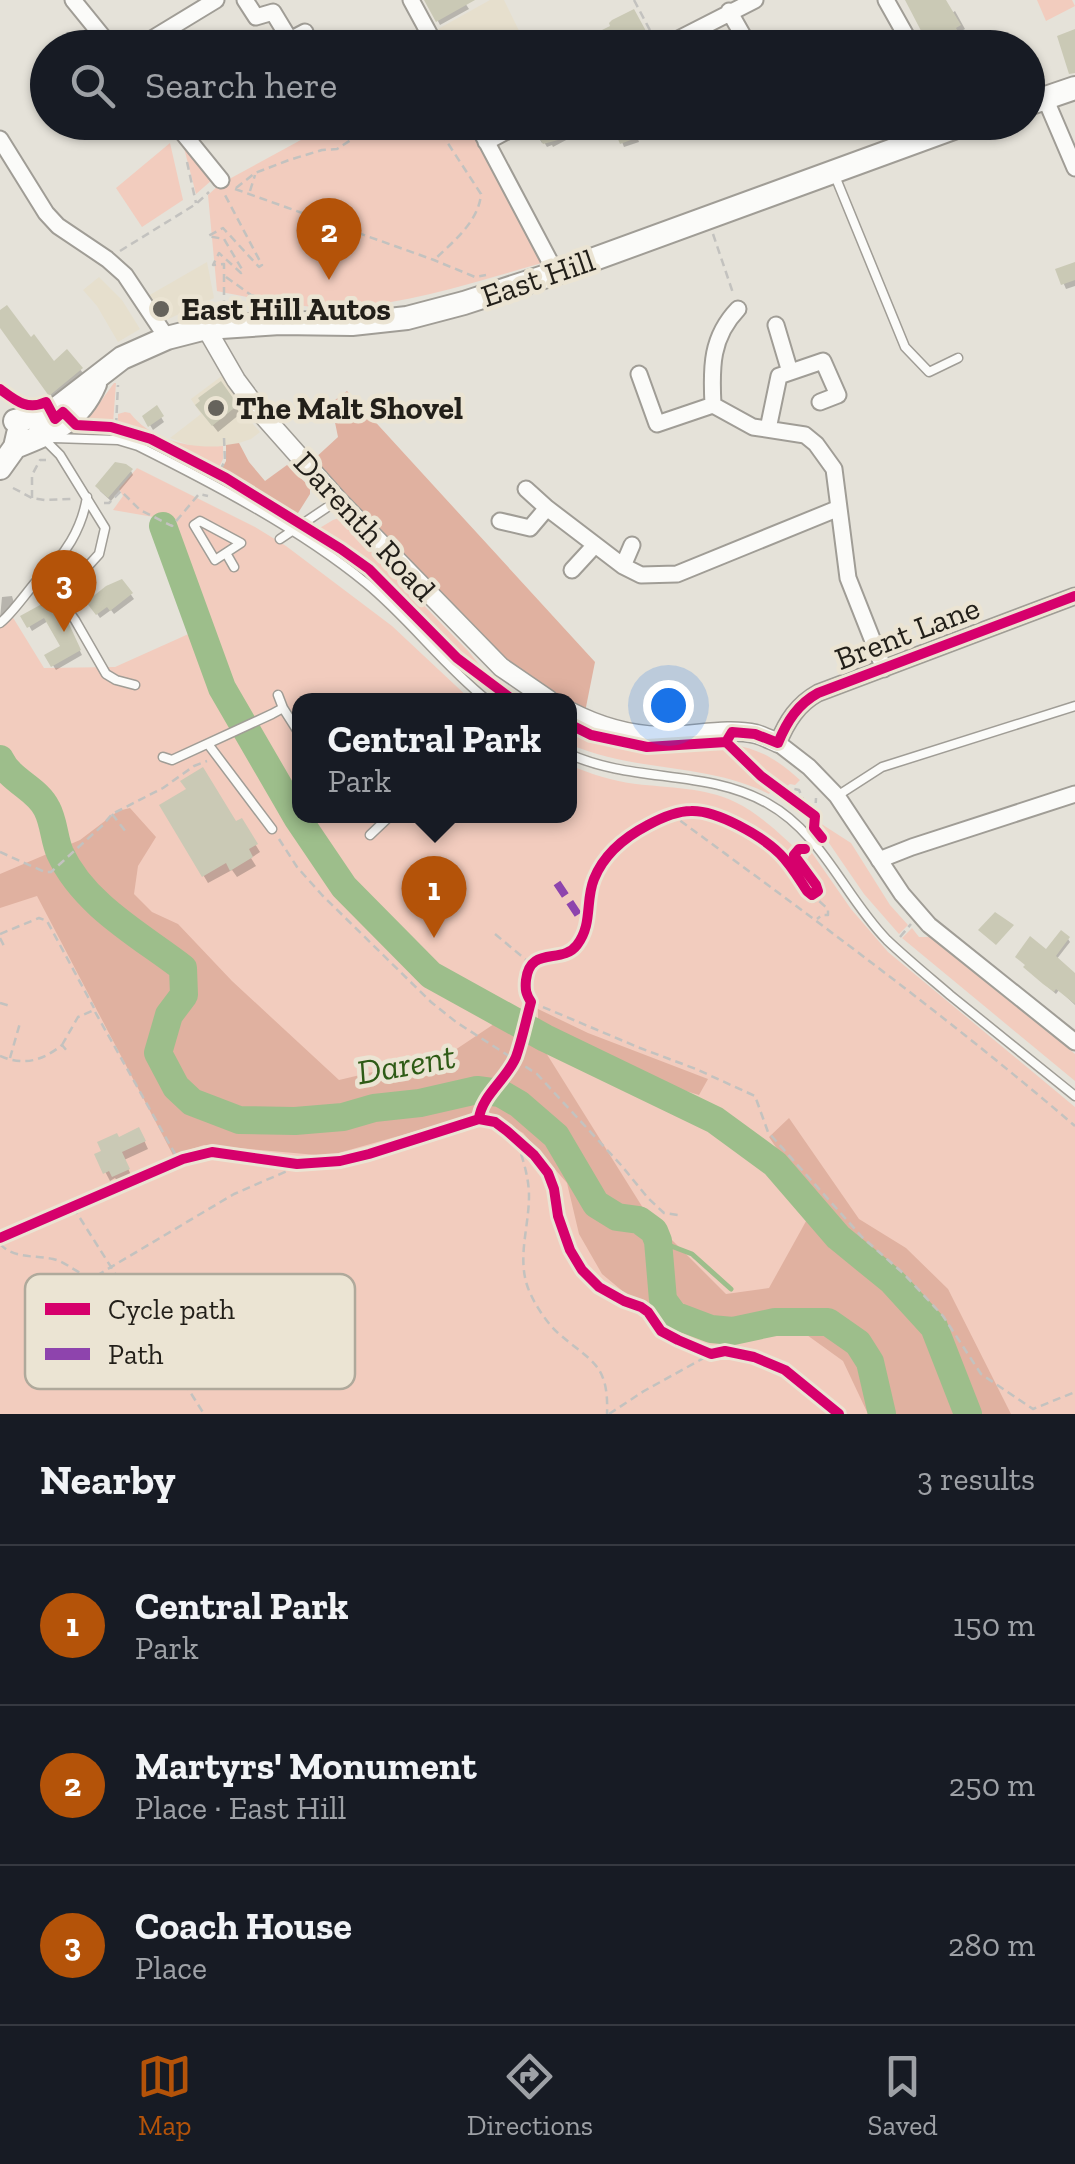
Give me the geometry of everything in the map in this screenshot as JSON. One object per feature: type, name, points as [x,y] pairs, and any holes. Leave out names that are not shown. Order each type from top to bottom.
[{"type":"main road","points":[[1045,98],[1075,88]]},
{"type":"main road","name":"East Hill","points":[[7,444],[42,437],[71,420],[122,358],[167,338],[206,328],[392,320],[464,303],[919,140]]},
{"type":"main road","name":"East Hill","points":[[8,415],[52,412],[108,377]]},
{"type":"main road","points":[[0,468],[7,444],[18,435],[8,415]]},
{"type":"street","points":[[73,0],[97,30]]},
{"type":"street","points":[[167,30],[216,0]]},
{"type":"street","points":[[245,0],[256,18],[272,12],[284,30]]},
{"type":"street","points":[[411,0],[428,30]]},
{"type":"street","points":[[695,30],[755,0]]},
{"type":"street","points":[[886,0],[903,30]]},
{"type":"street","points":[[730,11],[740,30]]},
{"type":"street","points":[[1045,116],[1075,168]]},
{"type":"street","points":[[0,139],[46,213],[125,275],[167,338]]},
{"type":"street","points":[[188,140],[224,184]]},
{"type":"street","points":[[490,140],[486,142],[556,273]]},
{"type":"street","points":[[738,309],[715,343],[714,404],[754,427],[805,435],[834,469],[848,578],[884,668]]},
{"type":"street","points":[[776,324],[790,372]]},
{"type":"street","name":"Darenth Road","points":[[206,328],[255,414],[501,667],[539,693]]},
{"type":"street","points":[[768,429],[779,376],[823,361],[838,395],[820,402]]},
{"type":"street","points":[[639,374],[657,424],[714,404]]},
{"type":"street","points":[[526,488],[546,508],[623,566],[641,575],[677,574],[840,508]]},
{"type":"street","points":[[500,522],[530,528],[546,508]]},
{"type":"street","points":[[572,570],[595,544]]},
{"type":"street","points":[[623,566],[632,545]]},
{"type":"street","name":"Brent Lane","points":[[778,743],[792,715],[806,699],[1075,596]]},
{"type":"street","points":[[577,715],[628,733],[664,736],[732,732],[755,734],[778,743],[837,796],[902,894],[929,925],[1075,1042]]},
{"type":"street","points":[[879,860],[1075,794]]},
{"type":"lane","points":[[834,172],[904,346],[930,372],[958,358]]},
{"type":"lane","points":[[8,415],[42,437],[60,455],[87,497],[90,509],[104,524],[99,554],[70,584]]},
{"type":"lane","points":[[42,437],[118,440],[138,446],[292,531],[370,586],[478,693]]},
{"type":"lane","points":[[280,539],[338,500]]},
{"type":"lane","points":[[0,622],[63,552],[90,509]]},
{"type":"lane","points":[[195,522],[241,543],[226,553],[215,560],[195,522]]},
{"type":"lane","points":[[226,553],[234,566]]},
{"type":"lane","points":[[40,576],[70,612],[106,674],[135,685]]},
{"type":"lane","points":[[278,695],[292,723]]},
{"type":"lane","points":[[837,796],[882,767],[1075,706]]},
{"type":"lane","points":[[163,757],[172,760],[282,708]]},
{"type":"lane","points":[[208,744],[272,830]]},
{"type":"lane","points":[[577,757],[608,768],[722,785],[772,806],[812,840],[864,913],[891,943],[1075,1096]]},
{"type":"lane","points":[[370,835],[383,823]]},
{"type":"path","points":[[634,0],[650,30]]},
{"type":"path","points":[[185,140],[182,144],[196,204]]},
{"type":"path","points":[[118,252],[224,184],[322,150],[338,149],[352,140]]},
{"type":"path","points":[[434,260],[467,226],[480,204],[481,194],[446,140]]},
{"type":"path","points":[[249,194],[256,174]]},
{"type":"path","points":[[224,184],[475,277],[488,274]]},
{"type":"path","points":[[224,184],[220,187],[262,266],[258,267],[223,228],[209,238],[224,239],[243,271],[219,253],[212,265],[224,264],[224,309]]},
{"type":"path","points":[[708,218],[738,309]]},
{"type":"path","points":[[225,276],[251,295],[260,296],[258,308]]},
{"type":"path","points":[[108,377],[116,428]]},
{"type":"path","points":[[99,427],[131,432]]},
{"type":"path","points":[[224,438],[225,461],[215,470],[237,484]]},
{"type":"path","points":[[32,498],[32,476],[40,460],[55,461],[60,455]]},
{"type":"path","points":[[13,488],[32,498],[66,499]]},
{"type":"path","points":[[108,503],[121,491],[140,510],[172,526],[193,502]]},
{"type":"path","points":[[0,852],[51,872],[112,814],[163,788],[194,766],[218,757]]},
{"type":"path","points":[[799,790],[805,781]]},
{"type":"path","points":[[772,785],[814,822],[828,824]]},
{"type":"path","points":[[784,794],[790,788],[799,790]]},
{"type":"path","points":[[799,790],[804,800],[800,807]]},
{"type":"path","points":[[814,822],[816,792]]},
{"type":"path","points":[[639,830],[664,817],[691,811]]},
{"type":"path","points":[[112,814],[126,832]]},
{"type":"path","points":[[655,822],[678,819],[816,920],[1075,1126]]},
{"type":"path","points":[[272,830],[322,895],[431,1002],[512,1065],[537,1074],[648,1198],[664,1212],[678,1215]]},
{"type":"path","points":[[812,890],[816,903],[819,901],[828,909],[828,915],[816,920]]},
{"type":"path","points":[[4,946],[0,936],[39,918],[47,921],[179,1161]]},
{"type":"path","points":[[899,938],[911,924]]},
{"type":"path","points":[[494,934],[533,966]]},
{"type":"path","points":[[528,1001],[755,1096],[768,1132],[862,1237],[943,1316],[981,1374],[1033,1410],[1075,1392]]},
{"type":"path","points":[[0,1003],[10,1006]]},
{"type":"path","points":[[0,1056],[30,1062],[41,1059],[62,1046],[78,1017],[94,1010]]},
{"type":"path","points":[[10,1060],[20,1023]]},
{"type":"path","points":[[512,1065],[520,1044]]},
{"type":"path","points":[[62,1046],[68,1051]]},
{"type":"path","points":[[507,1130],[534,1155]]},
{"type":"path","points":[[518,1142],[529,1196],[524,1276],[532,1298],[556,1331],[594,1360],[603,1377],[608,1414]]},
{"type":"path","points":[[162,1168],[198,1156]]},
{"type":"path","points":[[282,1161],[311,1163]]},
{"type":"path","points":[[100,1274],[234,1194],[297,1164]]},
{"type":"path","points":[[54,1215],[90,1200]]},
{"type":"path","points":[[72,1207],[114,1274]]},
{"type":"path","points":[[0,1244],[14,1254],[56,1259],[80,1274]]},
{"type":"path","points":[[694,1347],[711,1354]]},
{"type":"path","points":[[608,1414],[711,1354],[725,1351]]},
{"type":"path","points":[[188,1389],[204,1414]]},
{"type":"shaded area","points":[[490,0],[504,0],[519,30],[438,30]]},
{"type":"shaded area","points":[[1037,0],[1072,0],[1075,6],[1046,21]]},
{"type":"shaded area","points":[[301,140],[480,140],[542,263],[470,284],[372,305],[332,308],[217,291],[208,195],[220,184]]},
{"type":"shaded area","points":[[170,143],[183,200],[142,227],[116,188]]},
{"type":"shaded area","points":[[184,148],[212,180],[196,194]]},
{"type":"shaded area","points":[[207,262],[214,298],[164,321],[160,319],[148,296]]},
{"type":"shaded area","points":[[99,277],[122,300],[140,329],[118,342],[83,290]]},
{"type":"shaded area","points":[[223,375],[238,398],[234,402],[260,432],[251,439],[216,447],[195,447],[170,438],[201,414],[191,399]]},
{"type":"shaded area","points":[[114,383],[113,424],[85,423]]},
{"type":"shaded area","points":[[347,391],[595,662],[585,712],[577,707],[577,693],[556,693],[510,663],[313,460],[338,437],[331,403]]},
{"type":"shaded area","points":[[125,412],[172,441],[223,446],[218,469],[145,431],[118,424],[118,414]]},
{"type":"shaded area","points":[[239,443],[265,481],[287,465],[310,487],[298,513],[221,470],[226,461],[226,445]]},
{"type":"shaded area","points":[[137,468],[255,527],[392,626],[464,693],[292,693],[292,823],[577,823],[577,768],[618,781],[723,797],[755,814],[808,859],[810,850],[851,909],[888,952],[1075,1107],[1075,1414],[0,1414],[0,622],[12,616],[44,668],[115,667],[213,623],[165,519],[113,510],[123,496],[119,489]]},
{"type":"shaded area","points":[[339,518],[482,668],[516,693],[460,655],[387,579],[318,529]]},
{"type":"shaded area","points":[[577,729],[609,741],[645,747],[724,744],[774,788],[769,794],[720,777],[577,747]]},
{"type":"shaded area","points":[[733,745],[769,757],[800,780],[783,789]]},
{"type":"shaded area","points":[[130,808],[156,837],[138,866],[134,894],[152,912],[178,924],[232,981],[339,1080],[449,1054],[518,1008],[648,1216],[726,1294],[769,1288],[815,1205],[769,1137],[789,1118],[859,1219],[906,1248],[948,1289],[1011,1414],[868,1414],[843,1361],[800,1330],[709,1341],[643,1308],[602,1274],[579,1234],[567,1183],[523,1133],[487,1111],[328,1156],[204,1145],[173,1155],[37,896],[0,908],[0,874],[80,840],[118,811]]},
{"type":"shaded area","points":[[820,823],[851,843],[890,905],[908,925],[899,934],[864,894],[818,827]]},
{"type":"shaded area","points":[[912,928],[919,937],[929,937],[1075,1054],[1075,1081],[902,938]]},
{"type":"shaded area","points":[[538,1009],[588,1033],[708,1079],[699,1095],[650,1080],[538,1027]]},
{"type":"building","points":[[424,0],[475,0],[436,22]]},
{"type":"building","points":[[905,0],[946,0],[961,25],[957,30],[921,30]]},
{"type":"building","points":[[634,9],[645,30],[602,30]]},
{"type":"building","points":[[1075,29],[1075,73],[1069,74],[1057,36]]},
{"type":"building","points":[[1075,262],[1075,280],[1061,285],[1055,269]]},
{"type":"building","points":[[7,305],[54,361],[67,349],[83,368],[49,396],[0,328],[0,310]]},
{"type":"building","name":"The Malt Shovel","points":[[221,381],[238,405],[212,426],[195,405],[200,401],[198,398]]},
{"type":"building","points":[[157,405],[164,416],[148,427],[142,416]]},
{"type":"building","points":[[115,462],[133,469],[108,498],[95,486]]},
{"type":"building","points":[[122,579],[133,593],[110,611],[107,607],[96,615],[86,602]]},
{"type":"building","points":[[51,599],[81,650],[51,667],[44,655],[60,646],[44,618],[27,628],[20,616]]},
{"type":"building","points":[[203,767],[236,821],[242,818],[258,844],[249,849],[253,857],[230,871],[226,863],[202,877],[159,805],[186,789],[180,781]]},
{"type":"building","points":[[995,912],[1014,925],[996,945],[978,930]]},
{"type":"building","points":[[1061,930],[1070,937],[1056,956],[1075,973],[1075,1004],[1043,984],[1015,957],[1030,936],[1046,949]]},
{"type":"building","points":[[139,1127],[146,1141],[122,1152],[130,1169],[112,1177],[109,1171],[103,1174],[94,1154],[101,1151],[97,1142]]},
{"type":"waterway","name":"Darent","points":[[163,526],[222,688],[292,809]]},
{"type":"waterway","name":"Darent","points":[[0,759],[43,802],[60,853],[83,888],[114,918],[183,968],[184,995],[169,1015],[158,1053],[176,1087],[192,1102],[239,1120],[295,1121],[343,1117],[477,1090],[500,1093],[556,1136],[596,1204],[617,1217],[639,1220],[654,1231],[663,1300],[674,1315],[711,1329],[733,1331],[775,1322],[828,1322],[858,1343],[870,1362],[882,1414]]},
{"type":"waterway","name":"Darent","points":[[301,823],[344,887],[431,975],[545,1038],[715,1120],[775,1164],[838,1237],[892,1281],[934,1327],[968,1414]]},
{"type":"waterway","points":[[658,1241],[692,1254],[731,1289]]},
{"type":"marked path","points":[[557,883],[587,928]]},
{"type":"cycle path","points":[[0,389],[27,405],[46,402],[55,419],[63,412],[76,425],[111,427],[151,439],[226,478],[369,569],[457,658],[504,693]]},
{"type":"cycle path","points":[[726,742],[732,732],[755,734],[778,743],[794,714],[818,693],[1075,596]]},
{"type":"cycle path","points":[[577,728],[591,735],[647,747],[726,742],[761,776],[815,816],[814,828],[822,838]]},
{"type":"cycle path","points":[[479,1119],[484,1103],[512,1065],[518,1050],[531,1002],[526,989],[529,969],[540,959],[571,951],[577,945],[585,929],[594,879],[609,854],[623,841],[663,817],[691,811],[713,815],[739,825],[772,847],[812,895],[818,891],[816,885],[794,855],[805,849]]},
{"type":"cycle path","points":[[0,1238],[183,1159],[212,1152],[297,1164],[340,1161],[479,1119],[495,1122],[534,1155],[548,1173],[570,1250],[599,1287],[641,1307],[661,1331],[678,1340],[711,1354],[725,1351],[754,1357],[785,1370],[839,1414]]},
{"type":"place","name":"Martyrs' Monument","points":[[329,280]]},
{"type":"place","name":"East Hill Autos","points":[[161,309]]},
{"type":"place","name":"The Malt Shovel","points":[[216,408]]},
{"type":"place","name":"Coach House","points":[[64,632]]},
{"type":"place","name":"Central Park","points":[[434,938]]}]
